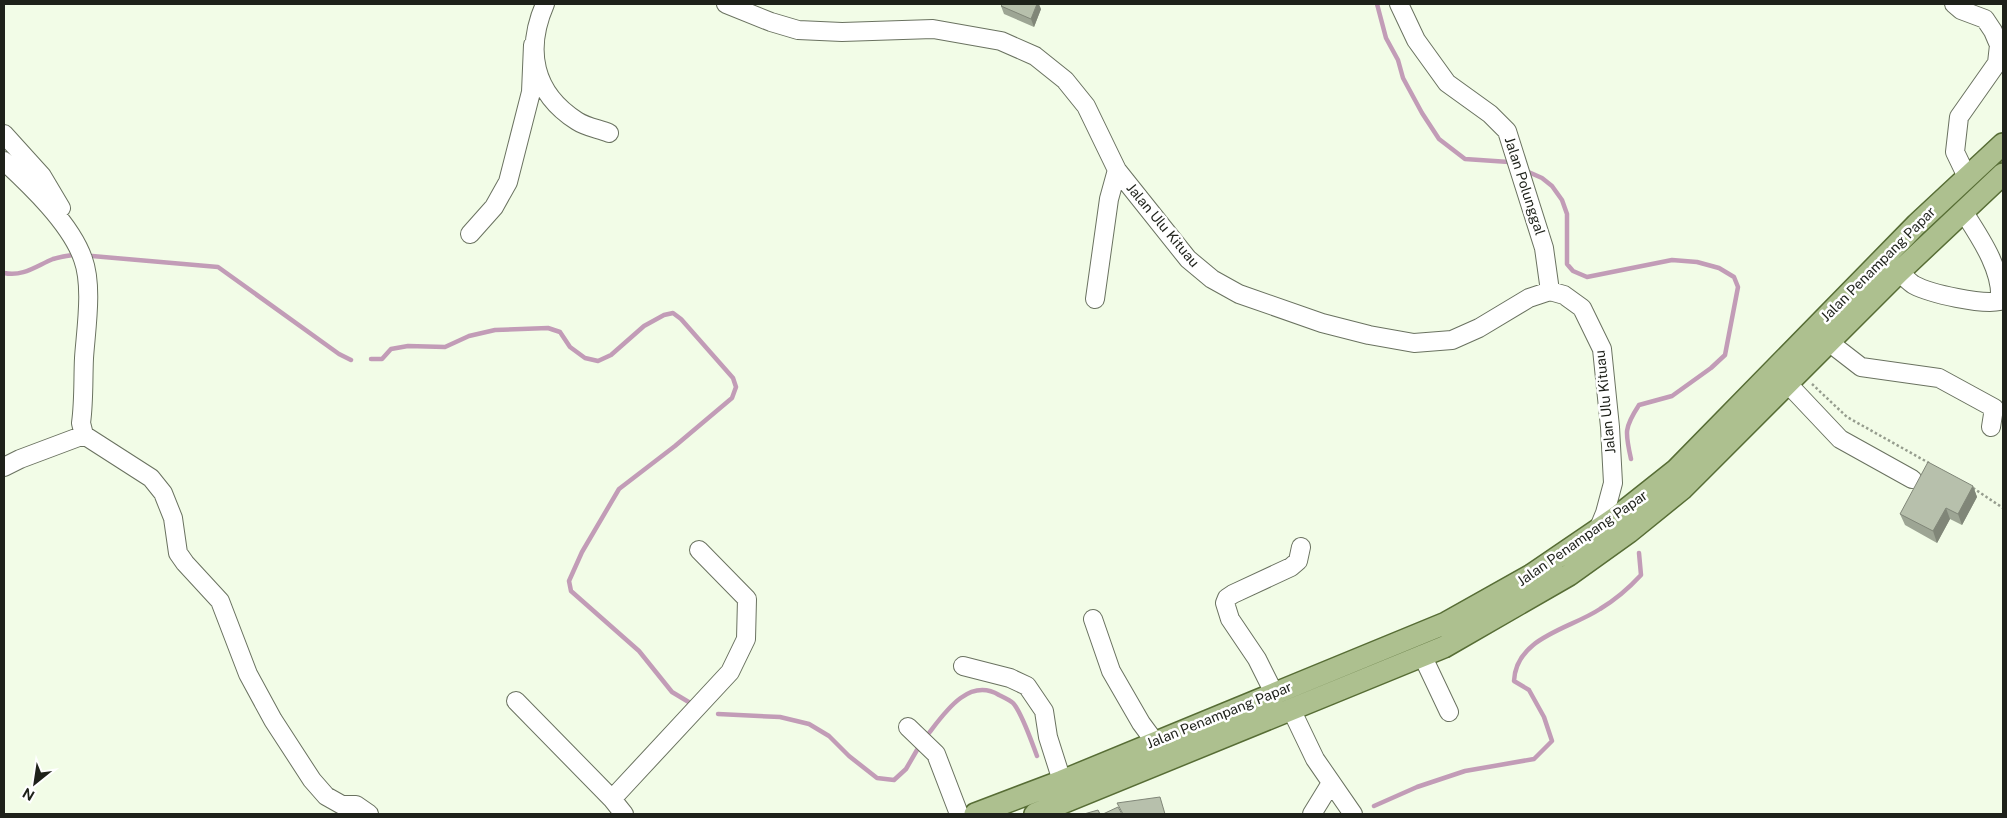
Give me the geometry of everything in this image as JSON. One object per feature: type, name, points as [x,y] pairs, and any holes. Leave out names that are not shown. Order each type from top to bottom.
[{"type":"main road","name":"Jalan Penampang Papar","points":[[979,813],[1062,781],[1446,623],[1532,574],[1598,530],[1676,470],[1918,224],[2003,144]]},
{"type":"main road","name":"Jalan Penampang Papar","points":[[1038,814],[1444,647],[1569,575],[1629,532],[1682,489],[1899,272],[1998,178]]},
{"type":"main road","points":[[979,813],[1001,812],[1010,814]]},
{"type":"street","points":[[470,234],[494,207],[508,182],[531,92],[533,45],[544,4]]},
{"type":"street","name":"Jalan Ulu Kituau","points":[[726,4],[771,22],[798,30],[842,32],[934,29],[1001,41],[1035,56],[1065,80],[1086,106],[1117,170],[1188,259],[1212,279],[1239,294],[1332,325],[1369,335],[1414,343],[1452,340],[1479,328],[1529,298],[1550,291],[1564,295],[1582,308],[1602,350],[1610,427],[1613,483],[1598,530]]},
{"type":"street","name":"Jalan Polunggal","points":[[1399,4],[1416,40],[1447,83],[1490,114],[1507,131],[1524,179],[1544,248],[1550,291]]},
{"type":"street","points":[[1954,4],[1961,10],[1985,19],[1994,31],[1999,45],[1997,63],[1959,117],[1955,152],[1967,177]]},
{"type":"street","points":[[533,45],[538,76],[546,93],[578,122],[610,133]]},
{"type":"street","points":[[5,136],[42,176],[69,222],[73,238],[83,259],[86,274],[87,317],[81,423],[84,435],[151,478],[163,493],[173,518],[178,553],[184,563],[220,601],[248,674],[274,720],[312,780],[326,796],[342,805],[356,805],[369,814]]},
{"type":"street","points":[[4,161],[42,199],[73,238]]},
{"type":"street","points":[[1095,299],[1109,199],[1117,170]]},
{"type":"street","points":[[1899,272],[1914,285],[1944,295],[1990,303],[2000,301],[2001,288],[1991,261],[1976,231],[1963,211]]},
{"type":"street","points":[[1830,343],[1860,367],[1939,378],[1994,408],[1991,427]]},
{"type":"street","points":[[1794,379],[1840,439],[1912,479]]},
{"type":"street","points":[[4,467],[84,435]]},
{"type":"street","points":[[1613,483],[1625,498],[1641,498]]},
{"type":"street","points":[[1274,693],[1257,659],[1230,619],[1225,603],[1232,594],[1290,567],[1298,561],[1301,547]]},
{"type":"street","points":[[612,799],[730,672],[746,639],[747,598],[698,550]]},
{"type":"street","points":[[1093,619],[1112,671],[1140,724],[1154,742]]},
{"type":"street","points":[[1422,656],[1449,712]]},
{"type":"street","points":[[963,666],[1010,678],[1027,686],[1044,711],[1048,737],[1062,781]]},
{"type":"street","points":[[516,702],[612,799],[624,814]]},
{"type":"street","points":[[1291,709],[1315,759],[1353,814]]},
{"type":"street","points":[[908,726],[936,754],[959,814]]},
{"type":"street","points":[[1312,814],[1331,783]]},
{"type":"path","points":[[1794,379],[1847,416],[1933,464]]},
{"type":"path","points":[[1966,483],[2003,508]]},
{"type":"building","points":[[1003,4],[1037,4],[1031,19],[1001,6]]},
{"type":"building","points":[[1928,462],[1973,486],[1958,514],[1946,508],[1933,531],[1900,514]]},
{"type":"building","points":[[1160,797],[1165,814],[1123,814],[1117,803]]},
{"type":"building","points":[[1118,807],[1122,814],[1103,814]]},
{"type":"building","points":[[1098,810],[1100,814],[1084,814]]},
{"type":"waterway","points":[[1377,4],[1386,38],[1398,60],[1403,78],[1439,139],[1465,159],[1509,162],[1513,164]]},
{"type":"waterway","points":[[1524,170],[1542,178],[1552,186],[1562,200],[1567,214],[1567,264],[1573,271],[1587,277],[1672,260],[1697,262],[1719,268],[1734,277],[1738,287],[1725,355],[1711,368],[1672,396],[1639,405],[1627,430],[1631,459]]},
{"type":"waterway","points":[[4,273],[23,272],[53,259],[73,255]]},
{"type":"waterway","points":[[92,256],[218,267],[339,354],[351,360]]},
{"type":"waterway","points":[[371,359],[382,359],[391,349],[408,346],[445,347],[469,336],[495,330],[548,328],[560,332],[570,347],[585,358],[598,361],[611,355],[644,326],[664,315],[673,313],[681,319],[733,378],[736,387],[732,398],[675,446],[619,489],[582,552],[569,581],[571,591],[639,651],[672,692],[692,704]]},
{"type":"waterway","points":[[1374,806],[1417,787],[1465,771],[1534,759],[1552,741],[1544,717],[1529,690],[1514,681],[1517,666],[1524,654],[1534,644],[1600,609],[1632,585],[1641,575],[1639,553]]},
{"type":"waterway","points":[[929,733],[959,699],[978,690],[988,691],[1013,703],[1023,721],[1037,756]]},
{"type":"waterway","points":[[718,714],[780,717],[809,724],[829,736],[849,756],[877,778],[894,780],[906,769],[917,750]]}]
